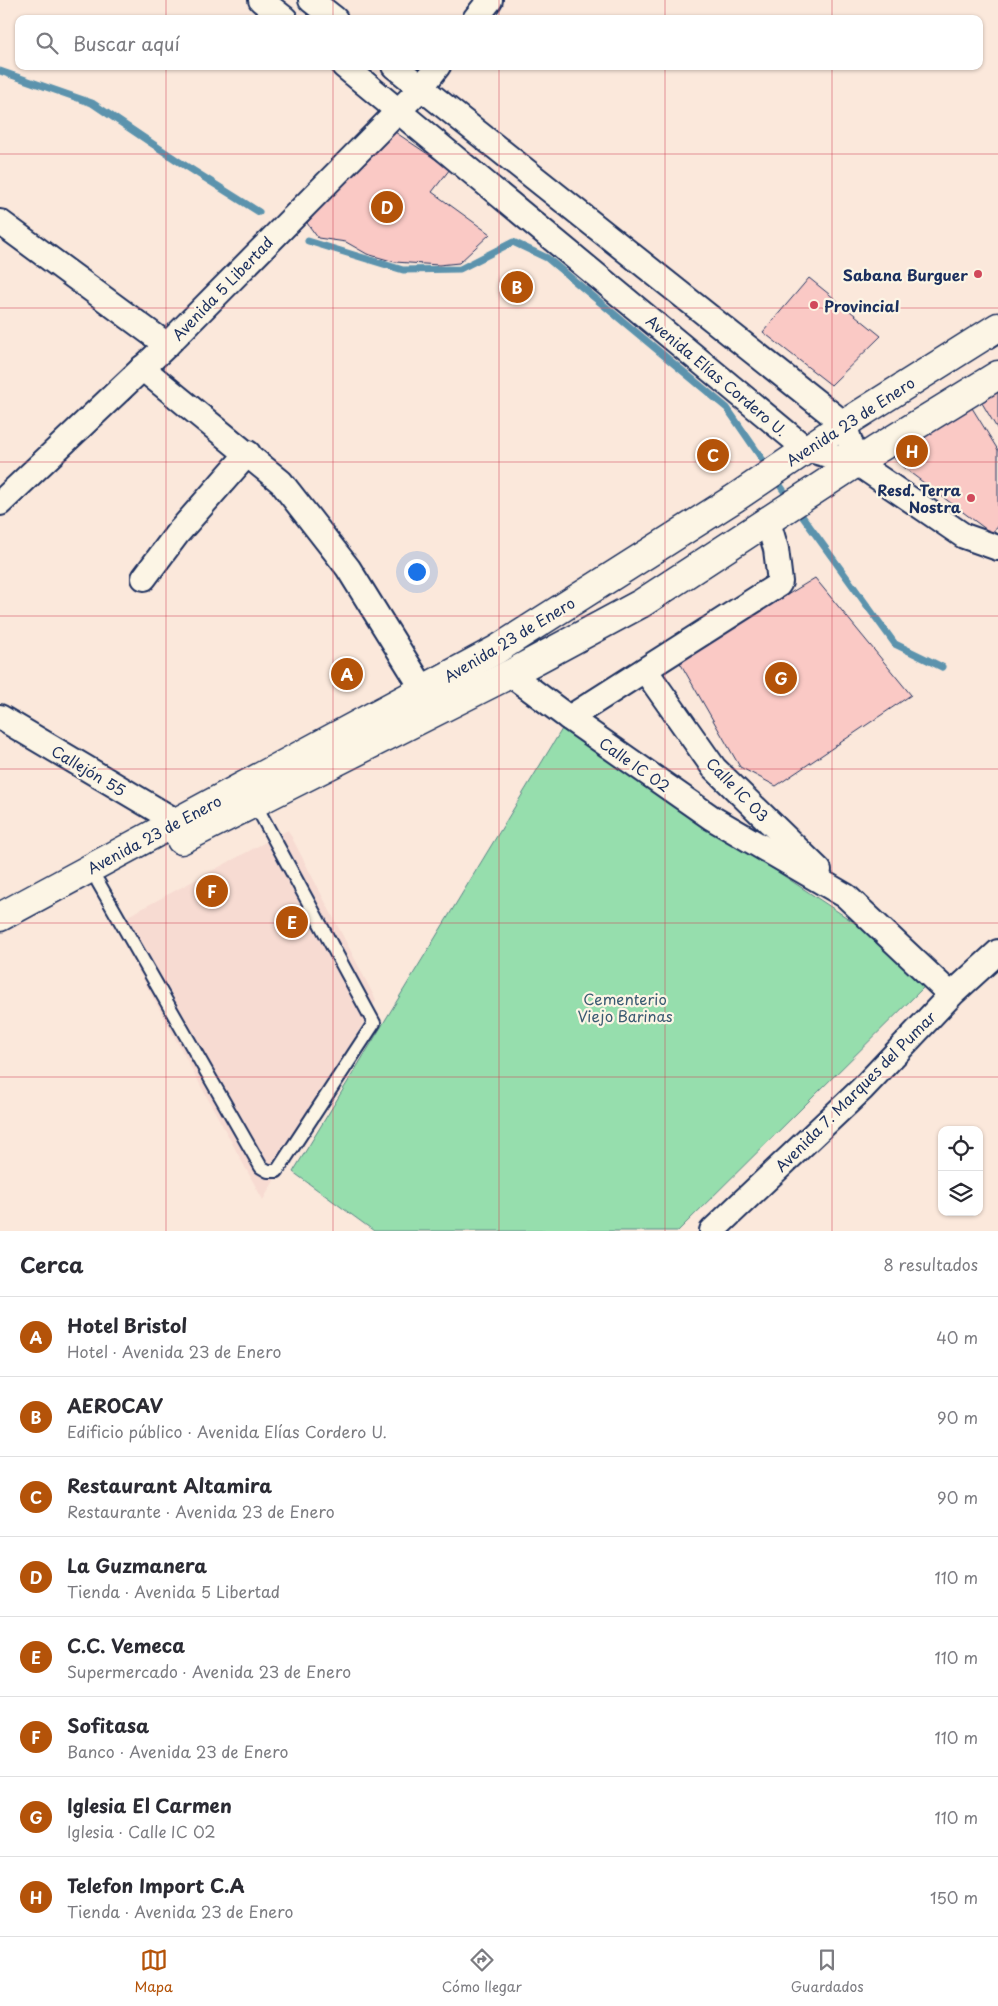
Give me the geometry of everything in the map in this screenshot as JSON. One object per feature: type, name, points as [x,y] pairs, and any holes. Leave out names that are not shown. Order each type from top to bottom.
[{"type":"street","points":[[261,0],[280,15]]},
{"type":"street","points":[[311,0],[330,15]]},
{"type":"street","points":[[478,15],[490,0]]},
{"type":"street","name":"Avenida Elías Cordero U.","points":[[349,70],[806,449],[857,463],[964,536],[998,548]]},
{"type":"street","points":[[399,70],[844,424],[857,463]]},
{"type":"street","name":"Avenida 5 Libertad","points":[[0,503],[166,345],[421,88],[435,70]]},
{"type":"street","points":[[0,222],[166,345]]},
{"type":"street","name":"Avenida 23 de Enero","points":[[0,918],[496,650],[735,498],[844,424],[998,327]]},
{"type":"street","points":[[142,368],[248,452],[281,482],[348,568],[423,689]]},
{"type":"street","name":"Avenida 23 de Enero","points":[[0,934],[98,882],[510,674],[642,603],[857,463],[998,376]]},
{"type":"street","points":[[144,578],[178,534],[248,452]]},
{"type":"street","points":[[569,718],[778,585],[780,582],[776,550],[768,522]]},
{"type":"street","name":"Calle IC 03","points":[[645,670],[714,768],[846,896]]},
{"type":"street","name":"Calle IC 02","points":[[510,674],[569,718],[712,818],[846,896],[951,995]]},
{"type":"street","name":"Callejón 55","points":[[0,717],[178,822]]},
{"type":"street","name":"Avenida 7. Marques del Pumar","points":[[712,1231],[862,1089],[951,995],[998,952]]},
{"type":"lane","points":[[98,882],[261,1167],[268,1171],[277,1171],[374,1023],[255,804]]},
{"type":"shaded area","points":[[288,830],[376,1000],[263,1200],[113,924]]},
{"type":"green space","name":"Cementerio Viejo Barinas","points":[[562,729],[935,976],[678,1231],[374,1231],[293,1172]]},
{"type":"building","points":[[389,128],[450,169],[432,192],[490,234],[459,263],[439,265],[395,262],[367,254],[346,242],[318,238],[307,223]]},
{"type":"building","name":"Provincial","points":[[809,278],[881,336],[831,385],[763,332]]},
{"type":"building","points":[[998,387],[998,430],[979,398]]},
{"type":"building","name":"Resd. Terra Nostra","points":[[969,403],[998,450],[998,527],[991,533],[904,468],[890,454]]},
{"type":"building","points":[[815,578],[911,695],[776,786],[740,767],[679,661]]},
{"type":"waterway","points":[[0,71],[92,103],[178,161],[259,212]]},
{"type":"waterway","points":[[308,241],[403,270],[460,269],[513,242],[547,258],[727,408],[769,469]]},
{"type":"waterway","points":[[775,478],[790,500]]},
{"type":"waterway","points":[[797,509],[895,644],[942,667]]},
{"type":"place","name":"La Guzmanera","points":[[387,207]]},
{"type":"place","name":"Sabana Burguer","points":[[978,274]]},
{"type":"place","name":"AEROCAV","points":[[517,287]]},
{"type":"place","name":"Provincial","points":[[814,305]]},
{"type":"place","name":"Telefon Import C.A","points":[[912,451]]},
{"type":"place","name":"Restaurant Altamira","points":[[713,455]]},
{"type":"place","name":"Resd. Terra Nostra","points":[[971,498]]},
{"type":"place","name":"Hotel Bristol","points":[[347,674]]},
{"type":"place","name":"Iglesia El Carmen","points":[[781,678]]},
{"type":"place","name":"Sofitasa","points":[[212,891]]},
{"type":"place","name":"C.C. Vemeca","points":[[292,922]]}]
